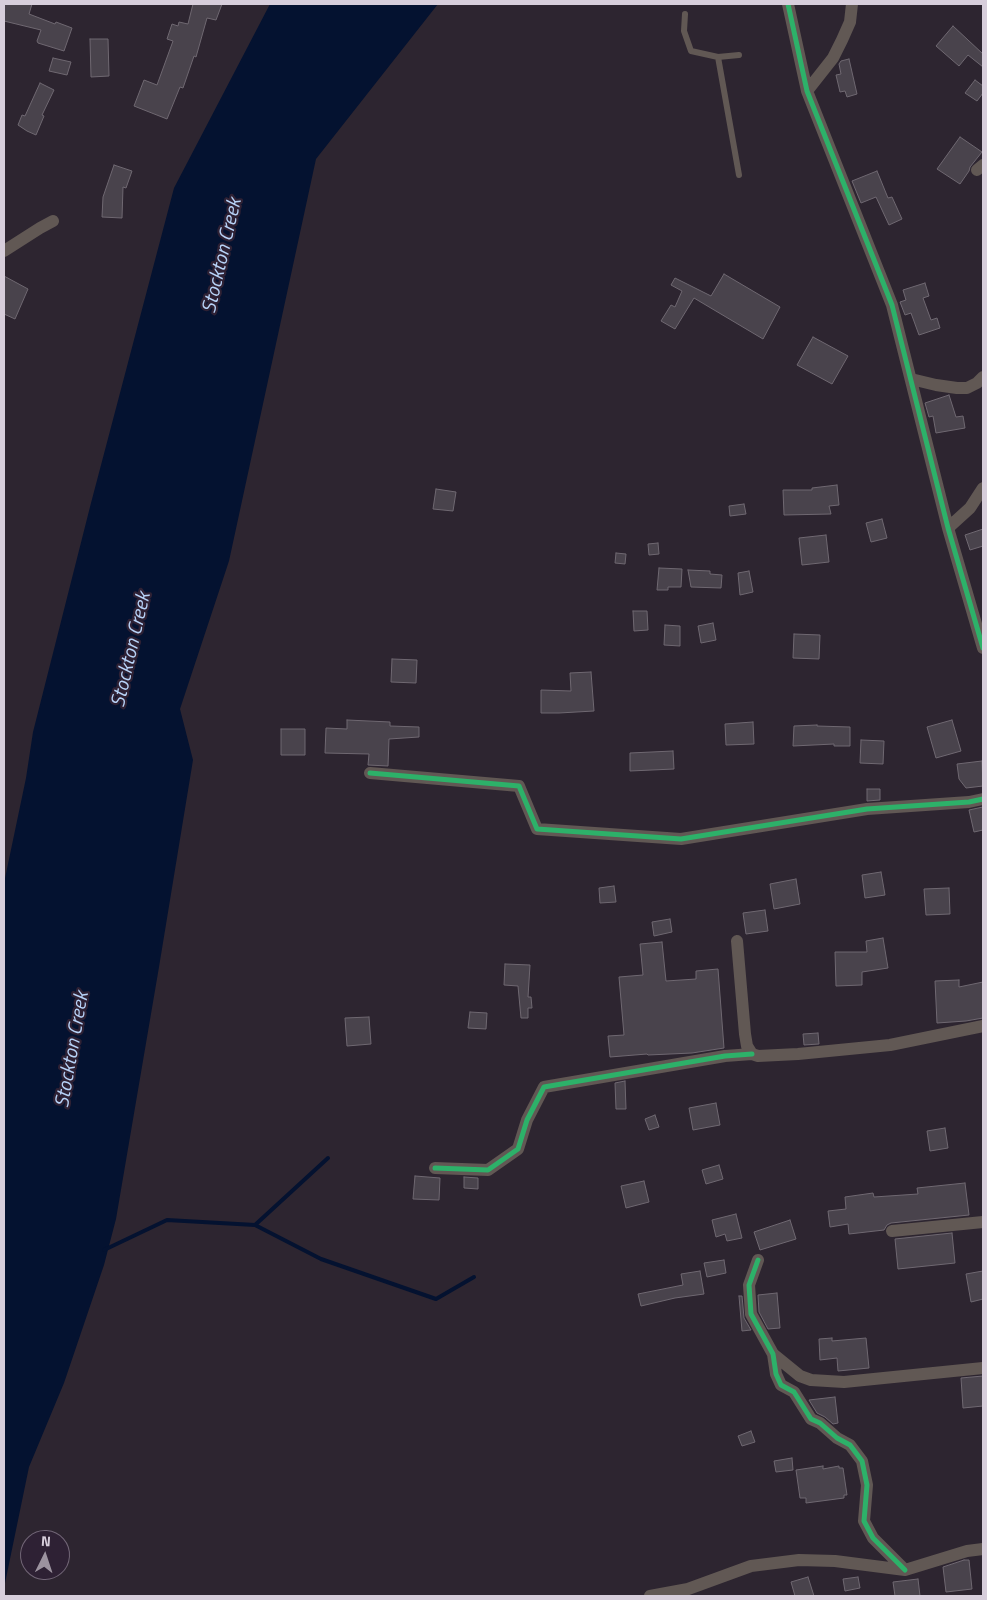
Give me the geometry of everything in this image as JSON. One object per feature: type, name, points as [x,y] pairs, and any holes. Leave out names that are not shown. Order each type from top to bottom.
[{"type":"street","points":[[788,4],[807,91],[892,305],[948,528],[983,648]]},
{"type":"street","points":[[807,91],[833,58],[850,22],[852,4]]},
{"type":"street","points":[[4,251],[54,221]]},
{"type":"street","points":[[912,379],[956,388],[967,388],[977,383],[983,377]]},
{"type":"street","points":[[948,528],[970,508],[983,488]]},
{"type":"street","points":[[370,773],[519,786],[537,829],[681,839],[867,809],[969,802],[983,799]]},
{"type":"street","points":[[737,941],[745,1034],[747,1046],[752,1054]]},
{"type":"street","points":[[435,1168],[488,1170],[518,1149],[527,1120],[544,1087],[725,1056],[752,1054],[766,1057],[890,1045],[983,1026]]},
{"type":"street","points":[[892,1231],[983,1222]]},
{"type":"street","points":[[758,1260],[750,1285],[751,1314],[773,1354],[776,1374],[781,1385],[794,1392],[811,1419],[820,1423],[837,1438],[850,1445],[862,1461],[868,1485],[864,1522],[873,1538],[905,1570]]},
{"type":"street","points":[[773,1354],[800,1376],[811,1380],[844,1382],[983,1368]]},
{"type":"street","points":[[650,1596],[688,1589],[751,1566],[799,1560],[835,1561],[905,1570],[967,1551],[983,1549]]},
{"type":"lane","points":[[685,14],[684,31],[691,51],[718,57],[739,55]]},
{"type":"lane","points":[[718,57],[739,175]]},
{"type":"water","name":"Stockton Creek","points":[[270,4],[438,4],[316,159],[229,561],[180,709],[193,760],[116,1219],[104,1265],[64,1383],[29,1467],[4,1588],[4,883],[26,778],[33,732],[174,188]]},
{"type":"building","points":[[4,4],[32,4],[29,14],[72,28],[64,51],[38,43],[41,30],[4,21]]},
{"type":"building","points":[[193,4],[222,4],[216,20],[207,18],[196,57],[194,56],[183,88],[180,87],[167,119],[134,106],[144,80],[157,85],[173,41],[167,39],[172,24],[178,26],[179,22],[188,24]]},
{"type":"building","points":[[953,26],[983,54],[983,67],[968,55],[959,66],[936,46]]},
{"type":"building","points":[[90,39],[108,39],[109,76],[91,77]]},
{"type":"building","points":[[53,58],[71,62],[67,75],[49,71]]},
{"type":"building","points":[[849,59],[857,94],[847,97],[845,91],[840,92],[836,75],[841,74],[839,64],[841,61]]},
{"type":"building","points":[[975,80],[983,86],[983,93],[977,101],[965,93]]},
{"type":"building","points":[[40,83],[54,90],[42,115],[44,116],[36,135],[18,125],[22,115],[25,116]]},
{"type":"building","points":[[960,137],[982,152],[960,184],[937,169]]},
{"type":"building","points":[[114,165],[132,171],[126,188],[123,187],[122,218],[102,217],[103,197]]},
{"type":"building","points":[[877,171],[888,198],[892,197],[902,219],[889,225],[876,197],[861,203],[852,181]]},
{"type":"building","points":[[724,274],[780,307],[763,339],[694,298],[675,329],[661,321],[671,305],[675,307],[682,291],[671,285],[675,278],[711,296]]},
{"type":"building","points":[[4,276],[28,289],[15,319],[4,314]]},
{"type":"building","points":[[925,283],[929,296],[923,298],[931,320],[937,318],[940,328],[919,335],[911,313],[905,315],[900,302],[906,300],[903,290]]},
{"type":"building","points":[[813,337],[848,356],[832,384],[797,365]]},
{"type":"building","points":[[949,395],[956,417],[963,416],[965,428],[936,433],[933,416],[929,417],[925,403]]},
{"type":"building","points":[[837,485],[839,505],[829,506],[831,514],[784,515],[783,490],[812,490],[812,488]]},
{"type":"building","points":[[436,489],[456,492],[453,511],[433,509]]},
{"type":"building","points":[[744,504],[746,514],[730,516],[729,506]]},
{"type":"building","points":[[882,519],[887,538],[871,542],[866,523]]},
{"type":"building","points":[[983,529],[983,546],[970,550],[965,535]]},
{"type":"building","points":[[826,535],[829,562],[802,565],[799,538]]},
{"type":"building","points":[[658,543],[659,554],[649,555],[648,544]]},
{"type":"building","points":[[616,553],[626,554],[625,564],[615,563]]},
{"type":"building","points":[[659,568],[682,569],[681,587],[668,587],[668,590],[657,590]]},
{"type":"building","points":[[688,570],[710,571],[710,574],[722,575],[721,588],[691,587]]},
{"type":"building","points":[[749,571],[753,592],[740,595],[738,573]]},
{"type":"building","points":[[633,611],[647,611],[648,630],[634,631]]},
{"type":"building","points":[[713,623],[716,640],[701,643],[698,626]]},
{"type":"building","points":[[665,625],[680,626],[680,646],[664,645]]},
{"type":"building","points":[[794,634],[820,635],[819,659],[793,658]]},
{"type":"building","points":[[392,659],[417,660],[416,683],[391,682]]},
{"type":"building","points":[[591,672],[594,711],[541,713],[541,690],[571,691],[570,673]]},
{"type":"building","points":[[347,720],[390,722],[390,726],[419,727],[419,737],[389,739],[388,766],[368,765],[369,754],[325,753],[326,728],[347,729]]},
{"type":"building","points":[[952,720],[961,751],[936,758],[927,727]]},
{"type":"building","points":[[753,722],[754,744],[726,745],[725,724]]},
{"type":"building","points":[[794,726],[850,727],[850,746],[834,746],[834,744],[793,746]]},
{"type":"building","points":[[281,729],[305,729],[305,755],[281,755]]},
{"type":"building","points":[[861,740],[884,741],[883,764],[860,763]]},
{"type":"building","points":[[673,751],[674,769],[630,771],[630,753]]},
{"type":"building","points":[[982,761],[983,786],[966,788],[959,779],[957,764]]},
{"type":"building","points":[[867,789],[880,789],[880,800],[867,801]]},
{"type":"building","points":[[983,807],[983,830],[974,832],[969,810]]},
{"type":"building","points":[[881,872],[885,895],[865,898],[862,875]]},
{"type":"building","points":[[796,879],[800,904],[774,909],[770,884]]},
{"type":"building","points":[[614,886],[616,902],[600,903],[599,888]]},
{"type":"building","points":[[949,888],[950,914],[926,915],[924,889]]},
{"type":"building","points":[[765,910],[768,931],[746,934],[743,913]]},
{"type":"building","points":[[670,919],[672,932],[654,936],[652,922]]},
{"type":"building","points":[[883,938],[888,968],[862,972],[862,985],[836,986],[835,952],[867,952],[866,941]]},
{"type":"building","points":[[662,942],[666,981],[696,979],[696,971],[718,969],[724,1048],[692,1053],[610,1057],[608,1036],[624,1035],[619,977],[643,975],[640,944]]},
{"type":"building","points":[[505,964],[530,965],[528,997],[531,997],[532,1008],[528,1008],[528,1018],[521,1018],[518,986],[504,985]]},
{"type":"building","points":[[959,980],[959,987],[983,982],[983,1018],[937,1023],[935,981]]},
{"type":"building","points":[[470,1012],[487,1013],[486,1029],[468,1028]]},
{"type":"building","points":[[369,1017],[371,1044],[347,1046],[345,1018]]},
{"type":"building","points":[[818,1033],[819,1044],[804,1045],[803,1034]]},
{"type":"building","points":[[625,1081],[626,1109],[616,1109],[615,1083]]},
{"type":"building","points":[[716,1103],[720,1125],[693,1130],[689,1108]]},
{"type":"building","points":[[655,1115],[659,1127],[649,1130],[645,1119]]},
{"type":"building","points":[[945,1128],[948,1148],[930,1151],[927,1131]]},
{"type":"building","points":[[719,1165],[723,1179],[706,1184],[702,1170]]},
{"type":"building","points":[[415,1176],[440,1178],[439,1200],[413,1199]]},
{"type":"building","points":[[464,1177],[478,1178],[478,1189],[464,1188]]},
{"type":"building","points":[[644,1181],[649,1202],[626,1208],[621,1186]]},
{"type":"building","points":[[965,1183],[969,1215],[891,1223],[884,1230],[849,1234],[848,1224],[830,1227],[828,1211],[846,1209],[845,1197],[873,1193],[874,1197],[918,1194],[917,1188]]},
{"type":"building","points":[[736,1214],[742,1238],[727,1241],[725,1234],[716,1237],[712,1220]]},
{"type":"building","points":[[790,1220],[796,1239],[760,1250],[754,1232]]},
{"type":"building","points":[[952,1233],[955,1263],[898,1269],[895,1239]]},
{"type":"building","points":[[724,1260],[726,1273],[707,1277],[704,1263]]},
{"type":"building","points":[[700,1271],[704,1294],[641,1306],[638,1294],[683,1285],[681,1274]]},
{"type":"building","points":[[983,1271],[983,1299],[971,1302],[966,1274]]},
{"type":"building","points":[[777,1293],[780,1328],[768,1329],[759,1312],[758,1295]]},
{"type":"building","points":[[739,1296],[742,1296],[744,1318],[751,1330],[742,1331]]},
{"type":"building","points":[[832,1338],[832,1341],[866,1338],[869,1368],[838,1371],[837,1358],[820,1360],[819,1339]]},
{"type":"building","points":[[983,1376],[983,1406],[963,1408],[961,1378]]},
{"type":"building","points":[[835,1397],[838,1423],[833,1424],[817,1413],[809,1400]]},
{"type":"building","points":[[751,1431],[755,1442],[742,1446],[738,1436]]},
{"type":"building","points":[[792,1458],[793,1470],[776,1472],[774,1461]]},
{"type":"building","points":[[823,1466],[823,1469],[839,1466],[839,1468],[843,1468],[847,1495],[844,1495],[844,1498],[806,1503],[806,1498],[800,1498],[796,1470]]},
{"type":"building","points":[[969,1560],[972,1589],[946,1592],[943,1567]]},
{"type":"building","points":[[808,1577],[814,1596],[795,1596],[791,1582]]},
{"type":"building","points":[[858,1577],[860,1588],[845,1591],[843,1579]]},
{"type":"building","points":[[918,1579],[920,1596],[895,1596],[893,1582]]},
{"type":"waterway","points":[[255,1225],[328,1158]]},
{"type":"waterway","points":[[104,1250],[167,1220],[255,1225],[321,1259],[436,1299],[474,1277]]},
{"type":"cycle path","points":[[788,4],[807,91],[892,305],[948,528],[983,648]]},
{"type":"cycle path","points":[[370,773],[519,786],[537,829],[681,839],[867,809],[969,802],[983,799]]},
{"type":"cycle path","points":[[435,1168],[488,1170],[518,1149],[527,1120],[544,1087],[725,1056],[752,1054]]},
{"type":"cycle path","points":[[758,1260],[749,1285],[751,1314],[773,1354],[776,1374],[781,1385],[794,1392],[811,1419],[820,1423],[837,1438],[850,1445],[862,1461],[867,1485],[864,1521],[873,1538],[905,1570]]}]
